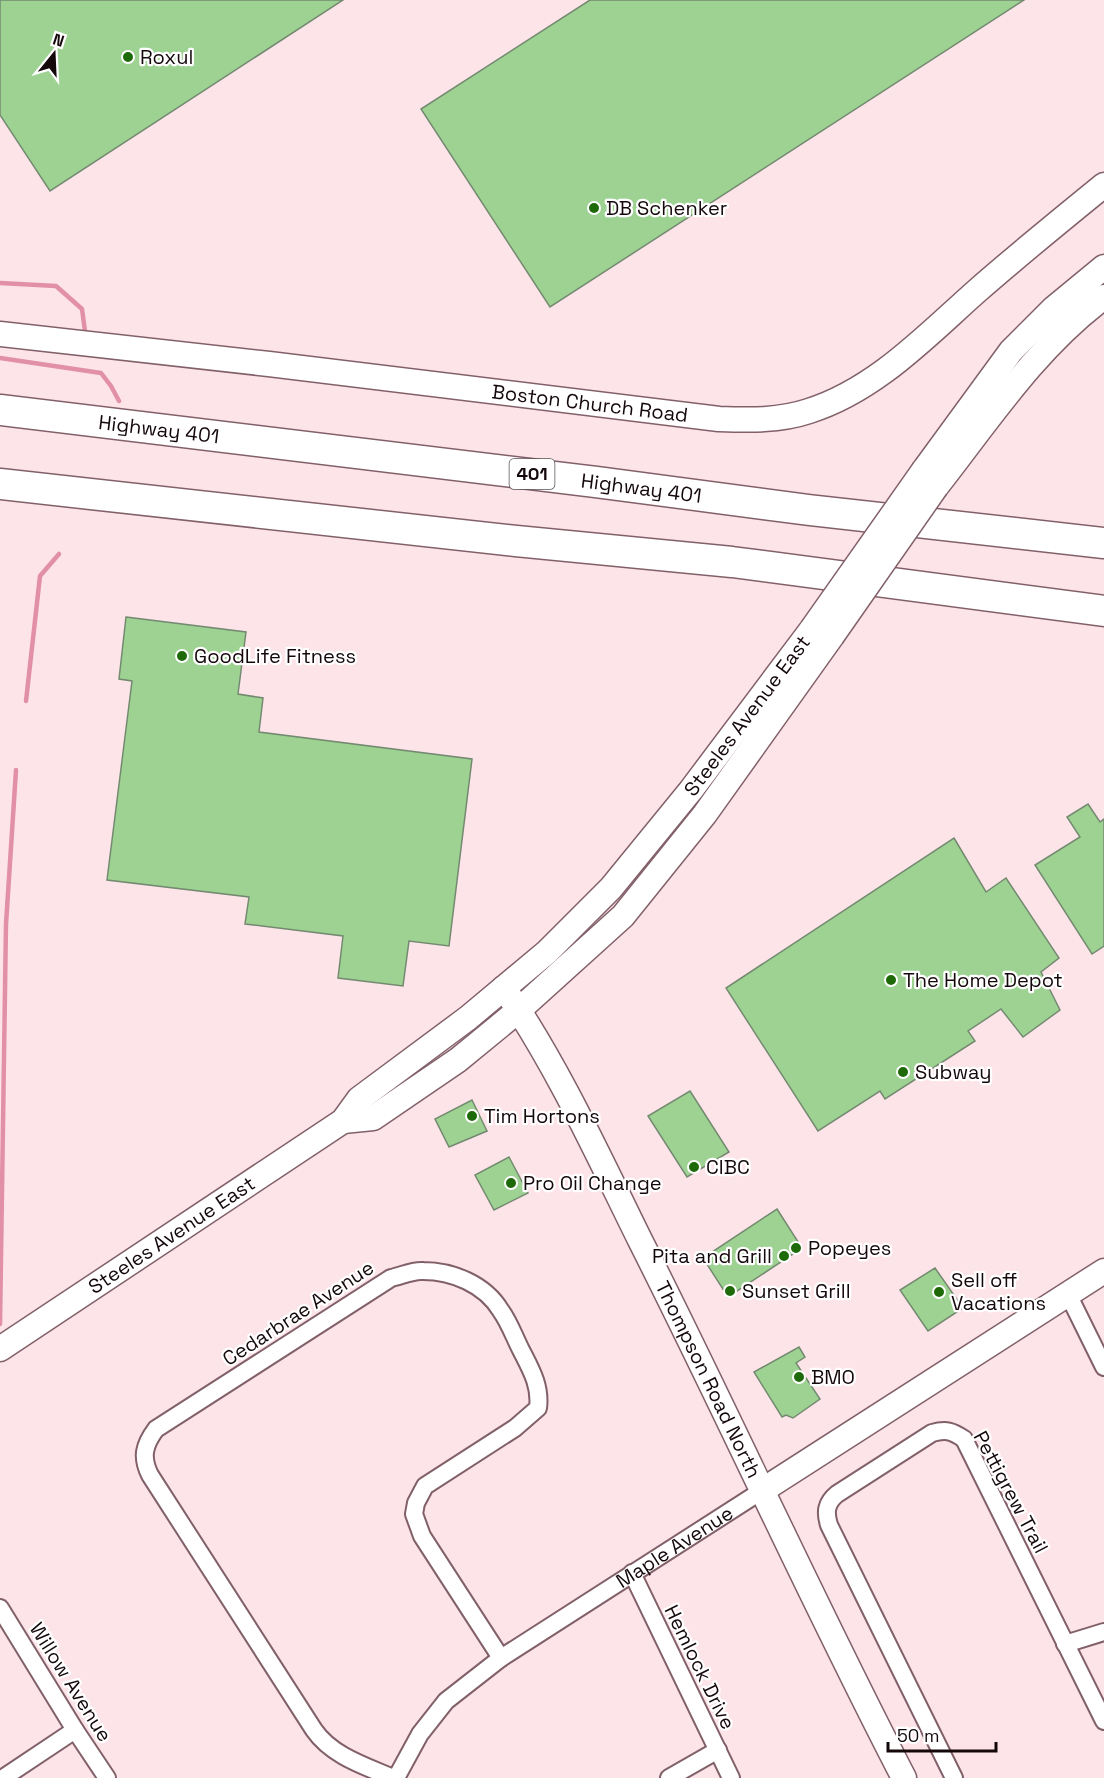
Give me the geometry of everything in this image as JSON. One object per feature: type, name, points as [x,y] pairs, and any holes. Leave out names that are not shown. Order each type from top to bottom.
[{"type":"highway","name":"Highway 401","points":[[0,410],[584,480],[809,510],[1104,543]]},
{"type":"highway","points":[[0,484],[516,541],[732,562],[1104,611]]},
{"type":"main road","name":"Boston Church Road","points":[[0,334],[707,417],[756,420],[783,418],[808,412],[833,402],[887,370],[1104,185]]},
{"type":"main road","name":"Steeles Avenue East","points":[[343,1121],[373,1118],[458,1060],[519,1010],[622,916],[705,814],[822,632],[930,479],[1011,351],[1053,309],[1104,267]]},
{"type":"main road","name":"Steeles Avenue East","points":[[930,479],[1040,354],[1104,297]]},
{"type":"main road","name":"Steeles Avenue East","points":[[0,1349],[343,1121],[359,1099],[504,988],[547,952],[611,888],[822,632]]},
{"type":"main road","name":"Thompson Road North","points":[[504,988],[572,1101],[904,1778]]},
{"type":"main road","name":"Maple Avenue","points":[[763,1490],[1104,1271]]},
{"type":"street","name":"Cedarbrae Avenue","points":[[394,1778],[340,1754],[328,1746],[314,1730],[150,1475],[144,1454],[147,1442],[156,1429],[391,1278],[420,1270],[450,1274],[478,1286],[500,1309],[538,1384],[538,1408],[515,1428],[425,1486],[416,1503],[414,1514],[422,1536],[501,1658]]},
{"type":"street","points":[[1068,1294],[1104,1367]]},
{"type":"street","name":"Pettigrew Trail","points":[[954,1778],[829,1525],[826,1509],[829,1500],[847,1487],[932,1433],[943,1430],[953,1432],[964,1439],[1104,1721]]},
{"type":"street","name":"Maple Avenue","points":[[394,1778],[433,1715],[446,1701],[501,1658],[763,1490]]},
{"type":"street","name":"Hemlock Drive","points":[[632,1573],[731,1778]]},
{"type":"street","name":"Willow Avenue","points":[[0,1608],[107,1778]]},
{"type":"street","points":[[1065,1644],[1104,1632]]},
{"type":"street","points":[[3,1778],[75,1730]]},
{"type":"street","points":[[669,1778],[718,1750]]},
{"type":"building","name":"Roxul","points":[[0,0],[343,0],[50,191],[0,115]]},
{"type":"building","name":"DB Schenker","points":[[590,0],[1024,0],[550,307],[421,109]]},
{"type":"building","points":[[126,617],[246,632],[238,694],[263,698],[259,732],[472,759],[449,946],[409,941],[403,986],[338,978],[343,936],[245,924],[249,897],[107,880],[132,681],[119,679]]},
{"type":"building","points":[[1088,804],[1100,822],[1104,819],[1104,946],[1092,954],[1035,865],[1080,837],[1067,817]]},
{"type":"building","name":"The Home Depot","points":[[954,838],[986,892],[1006,878],[1059,958],[1041,972],[1060,1010],[1023,1037],[1001,1009],[968,1031],[975,1041],[885,1099],[880,1091],[818,1131],[726,988]]},
{"type":"building","points":[[690,1091],[729,1152],[687,1177],[648,1116]]},
{"type":"building","points":[[472,1100],[487,1131],[449,1147],[435,1119]]},
{"type":"building","points":[[509,1157],[528,1193],[494,1210],[475,1175]]},
{"type":"building","points":[[777,1209],[802,1248],[728,1297],[703,1258]]},
{"type":"building","points":[[935,1268],[963,1308],[928,1331],[900,1290]]},
{"type":"building","points":[[799,1347],[805,1357],[796,1363],[820,1399],[793,1418],[786,1415],[782,1417],[754,1372]]},
{"type":"waterway","points":[[0,283],[56,286],[82,309],[85,331]]},
{"type":"waterway","points":[[0,358],[101,373],[119,401]]},
{"type":"waterway","points":[[26,701],[40,576],[59,554]]},
{"type":"waterway","points":[[0,1324],[6,924],[16,770]]},
{"type":"place","name":"Roxul","points":[[128,57]]},
{"type":"place","name":"DB Schenker","points":[[594,208]]},
{"type":"place","name":"GoodLife Fitness","points":[[182,656]]},
{"type":"place","name":"The Home Depot","points":[[891,980]]},
{"type":"place","name":"Subway","points":[[903,1072]]},
{"type":"place","name":"Tim Hortons","points":[[472,1116]]},
{"type":"place","name":"CIBC","points":[[694,1167]]},
{"type":"place","name":"Pro Oil Change","points":[[511,1183]]},
{"type":"place","name":"Popeyes","points":[[796,1248]]},
{"type":"place","name":"Pita and Grill","points":[[784,1256]]},
{"type":"place","name":"Sunset Grill","points":[[730,1291]]},
{"type":"place","name":"Sell off Vacations","points":[[939,1292]]},
{"type":"place","name":"BMO","points":[[799,1377]]}]
